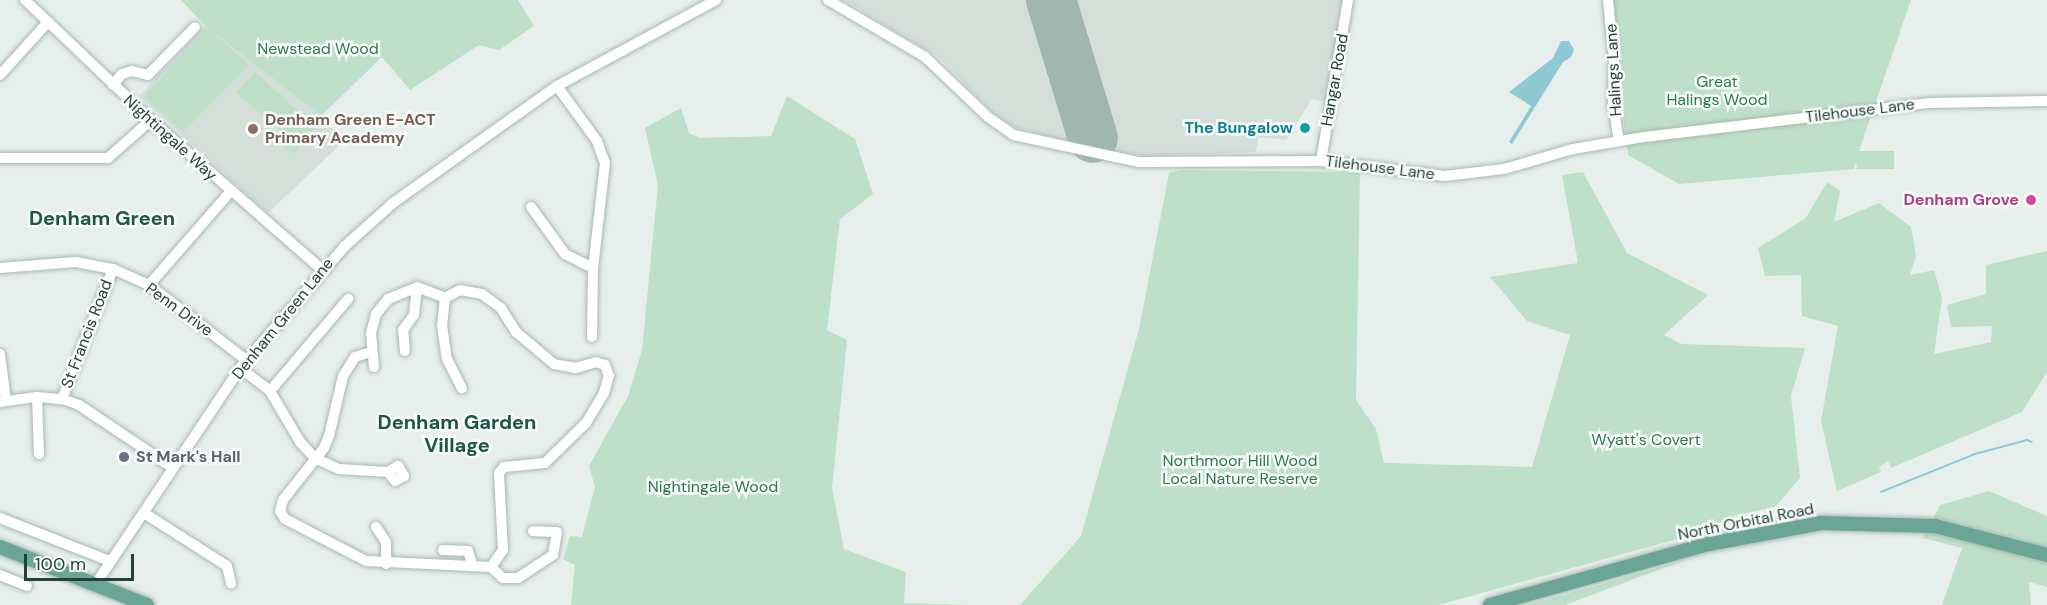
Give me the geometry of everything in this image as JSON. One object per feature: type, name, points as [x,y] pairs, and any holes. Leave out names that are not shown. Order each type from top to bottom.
[{"type":"main road","name":"North Orbital Road","points":[[1490,605],[1713,543],[1821,523],[1935,526],[2047,555]]},
{"type":"main road","points":[[0,547],[147,605]]},
{"type":"street","name":"Nightingale Way","points":[[25,0],[113,85],[230,192],[321,269]]},
{"type":"street","name":"Denham Green Lane","points":[[95,585],[243,364],[321,269],[393,203],[557,86],[716,0]]},
{"type":"street","name":"Tilehouse Lane","points":[[828,0],[925,57],[988,117],[1024,139],[1139,162],[1321,161],[1445,176],[1504,170],[1576,148],[1619,140],[1930,104],[2047,100]]},
{"type":"street","name":"Hangar Road","points":[[1321,161],[1348,0]]},
{"type":"street","name":"Halings Lane","points":[[1608,0],[1614,60],[1613,104],[1619,140]]},
{"type":"street","points":[[0,75],[48,22]]},
{"type":"street","points":[[113,85],[122,74],[132,71],[148,75],[195,27]]},
{"type":"street","points":[[557,86],[597,141],[605,163],[593,268],[592,337]]},
{"type":"street","points":[[0,158],[108,158],[151,120]]},
{"type":"street","points":[[149,285],[230,192]]},
{"type":"street","points":[[531,207],[565,254],[593,268]]},
{"type":"street","name":"Penn Drive","points":[[0,268],[76,262],[112,269],[149,285],[243,364],[270,391]]},
{"type":"street","name":"St Francis Road","points":[[62,399],[112,269]]},
{"type":"street","points":[[405,351],[403,330],[414,315],[417,287]]},
{"type":"street","points":[[374,367],[371,352],[376,314],[388,299],[417,287],[445,298],[460,290],[482,294],[501,308],[516,332],[554,364],[576,368],[596,362],[605,365],[609,376],[604,393],[586,423],[568,442],[545,463],[504,467],[499,473],[503,550],[491,567]]},
{"type":"street","points":[[445,298],[442,325],[447,359],[462,388]]},
{"type":"street","points":[[348,299],[270,391],[300,442],[315,458],[339,469],[388,472]]},
{"type":"street","points":[[371,352],[355,357],[343,376],[329,436],[283,500],[280,511],[285,519],[366,561],[386,564],[491,567],[503,578],[518,578],[553,555],[557,532],[533,531]]},
{"type":"street","points":[[0,354],[3,402],[37,397],[62,399],[79,405],[173,468]]},
{"type":"street","points":[[37,397],[39,454]]},
{"type":"street","points":[[144,513],[227,566],[231,584]]},
{"type":"street","points":[[0,518],[110,561]]},
{"type":"street","points":[[375,527],[386,542],[386,564]]},
{"type":"street","points":[[442,550],[468,551],[473,566]]},
{"type":"street","points":[[0,575],[27,586]]},
{"type":"shaded area","points":[[844,0],[1346,0],[1328,102],[1312,99],[1286,140],[1258,137],[1256,152],[1149,156],[1090,147],[1017,128],[991,111],[937,56]]},
{"type":"shaded area","name":"Denham Green E-ACT Primary Academy","points":[[205,25],[321,116],[343,142],[268,213],[139,96]]},
{"type":"green space","name":"Newstead Wood","points":[[181,0],[518,0],[534,26],[499,50],[479,45],[410,90],[382,57],[321,116],[207,27]]},
{"type":"green space","name":"Great Halings Wood","points":[[1613,0],[1911,0],[1859,151],[1894,151],[1894,169],[1857,169],[1856,162],[1854,169],[1679,184],[1628,155],[1621,100],[1622,57]]},
{"type":"green space","points":[[207,27],[249,65],[183,132],[144,96]]},
{"type":"green space","points":[[255,72],[316,127],[294,154],[281,144],[287,136],[236,93]]},
{"type":"green space","name":"Nightingale Wood","points":[[787,96],[855,139],[873,194],[840,219],[827,330],[847,340],[832,488],[844,549],[906,572],[904,603],[969,605],[571,605],[575,565],[563,559],[570,536],[582,537],[595,487],[589,466],[628,396],[642,350],[658,185],[645,128],[681,108],[689,133],[700,138],[771,136]]},
{"type":"green space","points":[[1180,170],[1360,172],[1356,400],[1376,429],[1384,463],[1532,467],[1570,335],[1527,321],[1490,277],[1578,263],[1562,175],[1583,172],[1627,253],[1708,295],[1664,335],[1682,344],[1805,348],[1791,396],[1800,478],[1775,507],[1734,516],[1692,535],[1438,605],[1020,605],[1081,536],[1139,329],[1169,173]]},
{"type":"green space","points":[[1827,182],[1840,191],[1834,222],[1879,203],[1911,227],[1916,255],[1910,275],[1934,270],[1942,298],[1934,354],[1991,342],[1992,326],[1951,327],[1947,305],[1986,294],[1986,265],[2047,251],[2047,372],[2022,412],[1891,468],[1888,461],[1879,467],[1881,472],[1837,491],[1821,421],[1838,326],[1802,316],[1801,275],[1765,276],[1758,248],[1806,218]]},
{"type":"green space","points":[[1989,491],[2047,516],[2047,587],[2029,582],[2031,605],[1942,605],[1962,548],[1923,538],[1940,505]]},
{"type":"green space","points":[[1682,561],[1565,605],[1527,605],[1561,596]]},
{"type":"water","points":[[1561,41],[1569,41],[1574,50],[1571,57],[1563,62],[1512,144],[1509,142],[1531,106],[1509,92],[1553,58]]},
{"type":"waterway","points":[[1881,492],[1975,454],[2027,440],[2032,442]]},
{"type":"runway","points":[[1051,0],[1093,138]]},
{"type":"place","name":"The Bungalow","points":[[1305,128]]},
{"type":"place","name":"Denham Green E-ACT Primary Academy","points":[[253,129]]},
{"type":"place","name":"Denham Grove","points":[[2031,200]]},
{"type":"place","name":"St Mark's Hall","points":[[124,457]]},
{"type":"district","name":"Denham Green","points":[[102,218]]},
{"type":"district","name":"Denham Garden Village","points":[[457,434]]},
{"type":"park label","name":"Wyatt's Covert","points":[[1646,440]]},
{"type":"park label","name":"Northmoor Hill Wood Local Nature Reserve","points":[[1240,470]]}]
